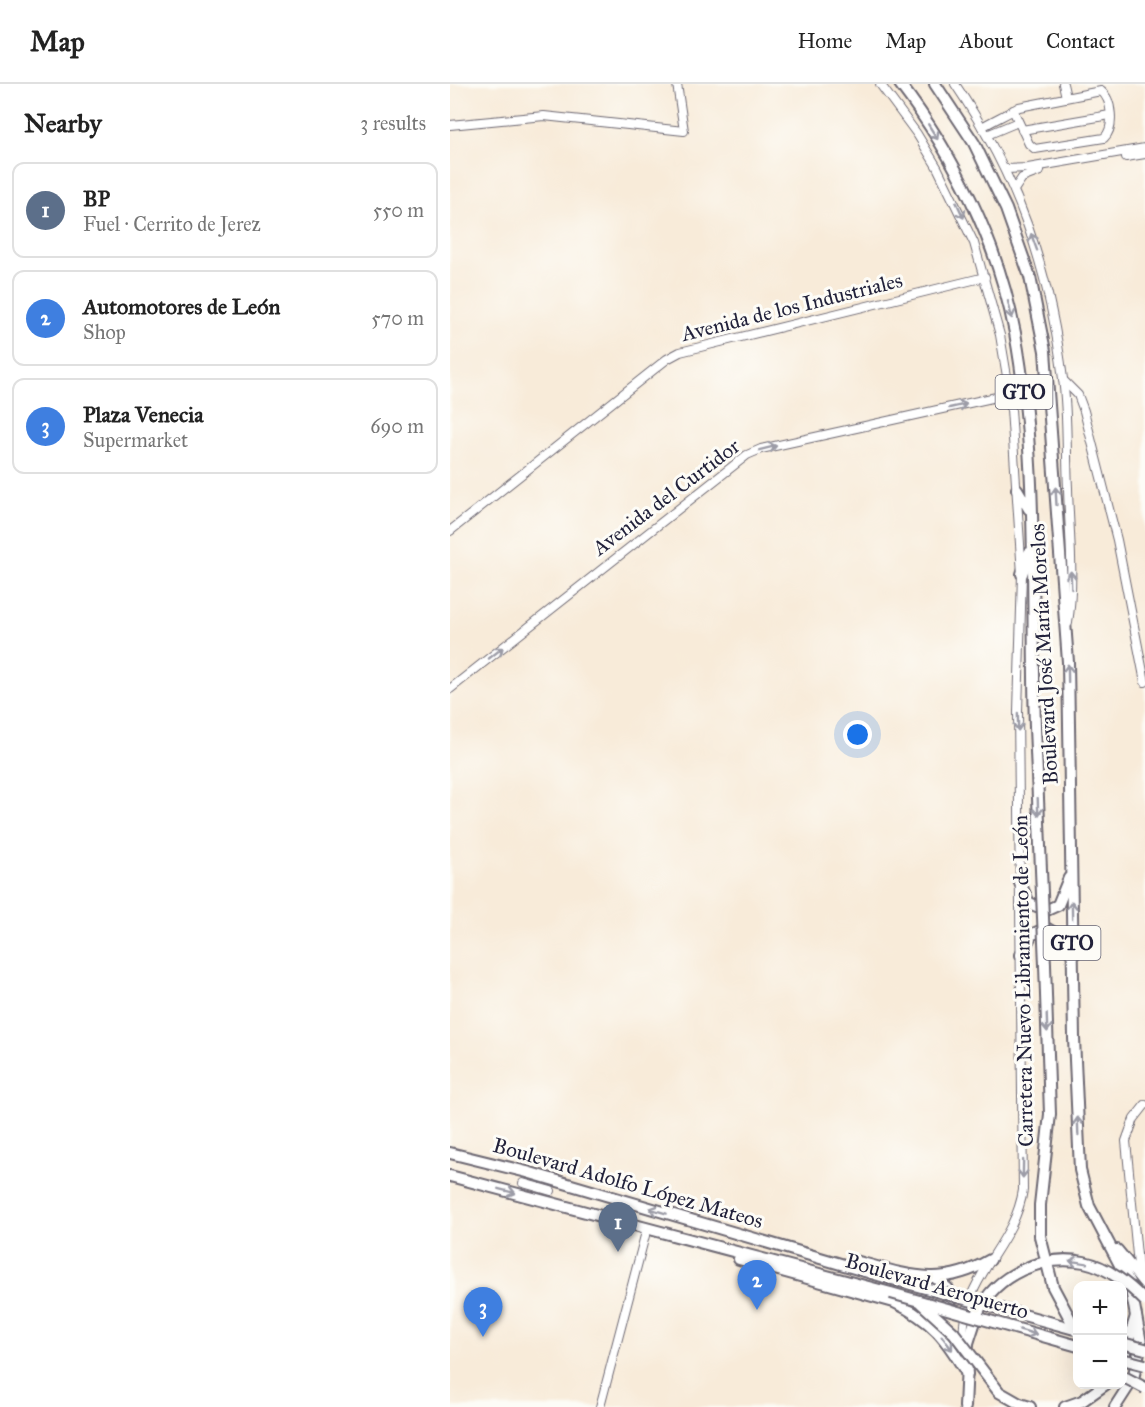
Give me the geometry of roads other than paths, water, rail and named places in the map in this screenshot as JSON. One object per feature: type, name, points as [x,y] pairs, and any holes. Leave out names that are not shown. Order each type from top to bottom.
[{"type":"main road","name":"Boulevard José María Morelos","points":[[900,84],[930,127],[961,180],[985,232],[1000,273],[1015,332],[1023,386],[1031,513],[1035,728]]},
{"type":"main road","name":"Boulevard José María Morelos","points":[[934,84],[956,112],[989,170],[1021,248],[1040,316],[1050,389],[1066,638],[1072,955],[1080,1170],[1089,1206],[1108,1242]]},
{"type":"main road","points":[[1017,489],[1031,513]]},
{"type":"main road","points":[[1022,574],[1032,544]]},
{"type":"main road","name":"Carretera Nuevo Libramiento de León","points":[[1035,728],[1050,1114],[1040,1205],[1040,1236],[1053,1287],[1073,1324]]},
{"type":"main road","points":[[1020,883],[1029,903],[1040,909],[1052,909],[1061,901],[1071,871]]},
{"type":"main road","points":[[1021,956],[1031,935],[1046,928],[1061,937],[1072,955]]},
{"type":"main road","name":"Boulevard Adolfo López Mateos","points":[[450,1153],[527,1172],[795,1251]]},
{"type":"main road","name":"Boulevard Adolfo López Mateos","points":[[450,1176],[786,1264]]},
{"type":"main road","points":[[683,1219],[721,1226],[918,1278],[937,1279],[963,1274],[990,1260]]},
{"type":"main road","points":[[684,1237],[709,1250],[894,1302],[931,1310],[945,1307],[950,1303],[950,1293],[937,1279]]},
{"type":"main road","points":[[1108,1242],[1130,1284],[1141,1343],[1137,1367],[1115,1407]]},
{"type":"main road","name":"GTO","points":[[1108,1242],[1142,1280]]},
{"type":"main road","name":"Boulevard Aeropuerto","points":[[795,1251],[1073,1330]]},
{"type":"main road","points":[[965,1407],[968,1343],[978,1312],[991,1292],[1018,1272],[1040,1263],[1068,1260],[1085,1262],[1108,1272],[1129,1286],[1145,1301]]},
{"type":"main road","name":"Boulevard Aeropuerto","points":[[786,1264],[1073,1345]]},
{"type":"main road","points":[[918,1301],[954,1333],[999,1392],[1025,1406]]},
{"type":"main road","points":[[894,1302],[914,1312],[936,1328],[967,1374]]},
{"type":"main road","points":[[1137,1313],[1127,1344],[1145,1349]]},
{"type":"main road","points":[[1127,1361],[1145,1365]]},
{"type":"main road","points":[[1127,1379],[1145,1388]]},
{"type":"main road","points":[[1065,1407],[1082,1401],[1099,1389]]},
{"type":"street","points":[[450,125],[544,116],[684,130],[677,84]]},
{"type":"street","points":[[880,84],[917,134],[937,167],[966,224],[986,277],[1000,335],[1010,394],[1017,489],[1022,574],[1018,711],[1023,1190],[1013,1225],[972,1290],[965,1317],[963,1341],[967,1374]]},
{"type":"street","points":[[955,84],[1006,169],[1047,280],[1064,380],[1072,590],[1066,638]]},
{"type":"street","points":[[1063,84],[1066,97]]},
{"type":"street","points":[[982,127],[1013,110],[1095,88],[1106,96],[1110,129],[1106,137],[1032,149],[1013,110]]},
{"type":"street","points":[[1022,130],[1110,115]]},
{"type":"street","points":[[987,135],[1018,122]]},
{"type":"street","points":[[1006,169],[1028,168],[1145,148]]},
{"type":"street","points":[[1014,190],[1022,178],[1032,172],[1145,154]]},
{"type":"street","name":"Avenida de los Industriales","points":[[450,531],[667,359],[680,352],[986,277]]},
{"type":"street","points":[[1064,380],[1078,395],[1084,411],[1117,540],[1145,682]]},
{"type":"street","name":"Avenida del Curtidor","points":[[450,689],[747,455],[761,449],[1010,394]]},
{"type":"street","points":[[1142,1280],[1126,1141],[1134,1119],[1145,1105]]},
{"type":"street","points":[[523,1183],[551,1191]]},
{"type":"street","points":[[600,1407],[647,1228]]},
{"type":"place","name":"BP","points":[[618,1252]]},
{"type":"place","name":"Automotores de León","points":[[757,1310]]},
{"type":"place","name":"Plaza Venecia","points":[[483,1337]]}]
